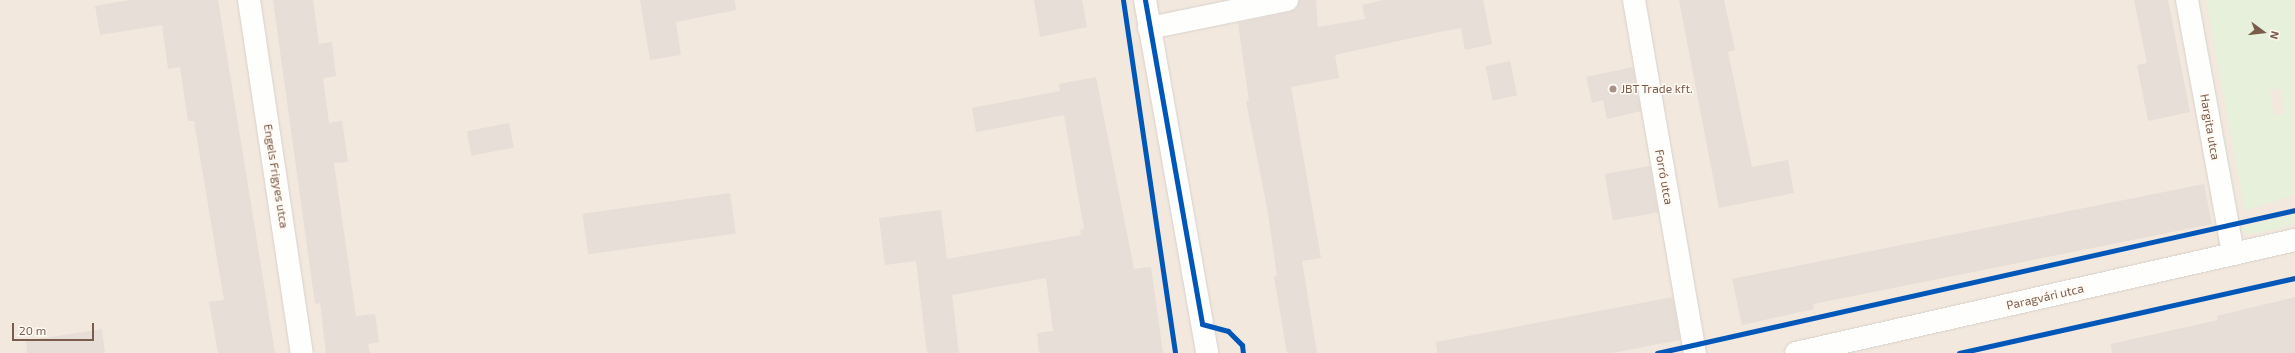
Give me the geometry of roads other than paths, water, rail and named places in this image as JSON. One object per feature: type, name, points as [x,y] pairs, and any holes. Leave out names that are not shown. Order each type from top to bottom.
[{"type":"street","name":"Engels Frigyes utca","points":[[249,0],[302,353]]},
{"type":"street","points":[[1145,0],[1208,353]]},
{"type":"street","points":[[1149,28],[1287,0]]},
{"type":"street","name":"Forró utca","points":[[1634,0],[1695,353]]},
{"type":"street","name":"Hargita utca","points":[[2187,0],[2233,254]]},
{"type":"street","name":"Paragvári utca","points":[[1796,353],[2295,240]]},
{"type":"place","name":"JBT Trade kft.","points":[[1613,89]]}]
